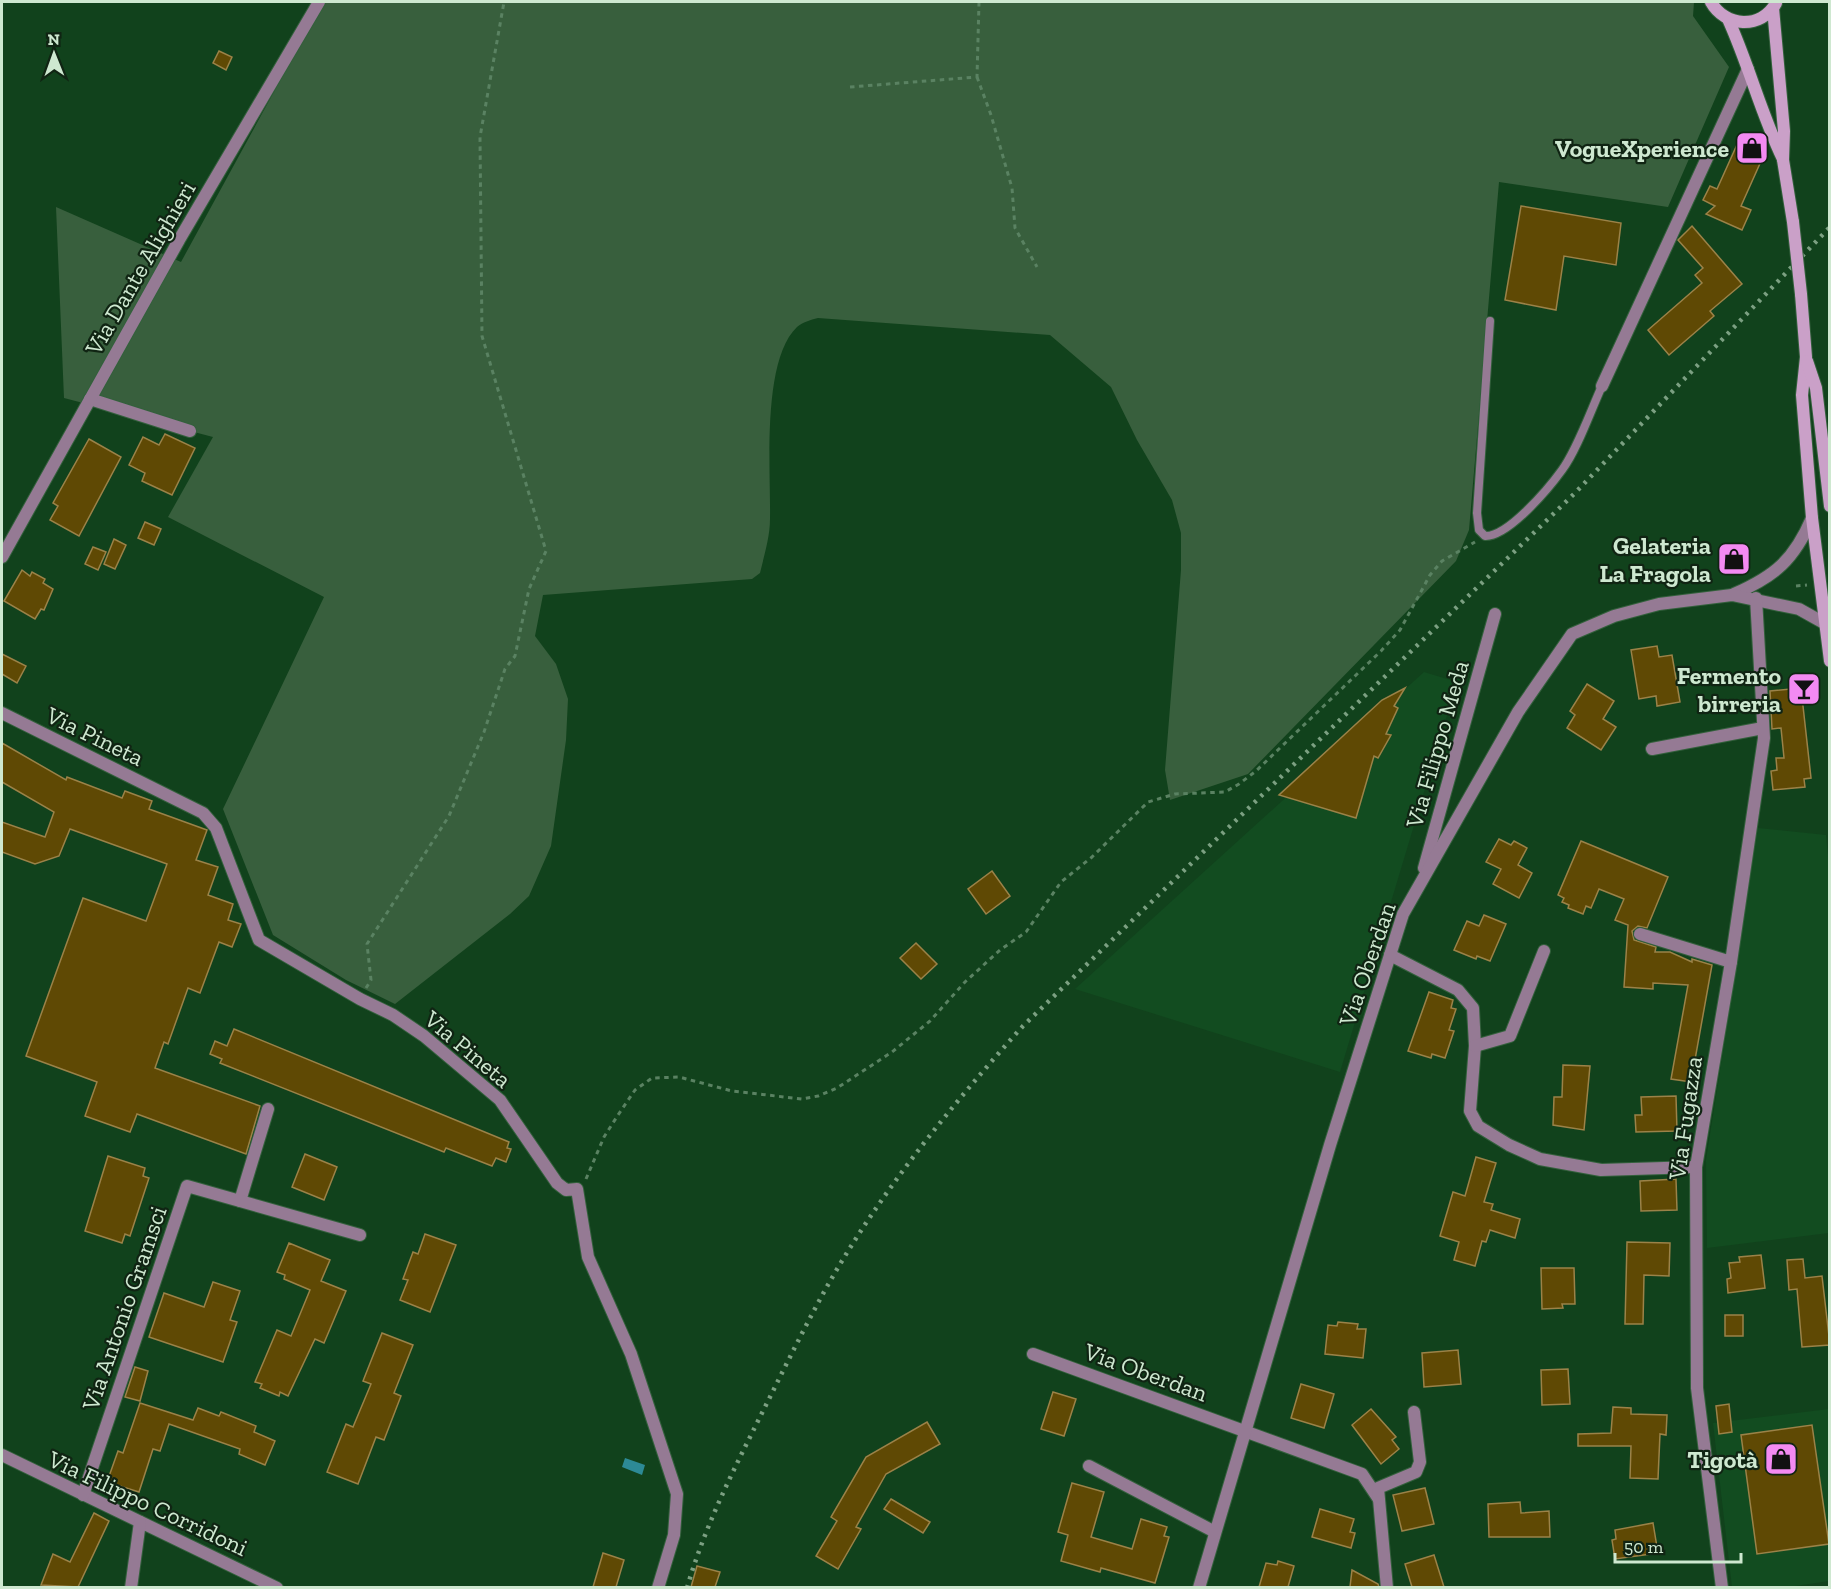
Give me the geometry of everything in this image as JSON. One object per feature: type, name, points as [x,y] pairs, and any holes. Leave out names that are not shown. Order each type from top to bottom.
[{"type":"main road","points":[[1711,2],[1715,10],[1728,19],[1745,23],[1759,19],[1774,5]]},
{"type":"main road","points":[[1774,5],[1784,130],[1784,160],[1793,222],[1806,357],[1802,395],[1812,518],[1830,661]]},
{"type":"main road","points":[[1728,19],[1771,135],[1784,160]]},
{"type":"main road","points":[[1806,357],[1816,388],[1830,506]]},
{"type":"street","name":"Via Dante Alighieri","points":[[2,557],[179,240],[319,2]]},
{"type":"street","points":[[1602,386],[1748,69]]},
{"type":"street","points":[[90,399],[190,431]]},
{"type":"street","name":"Via Oberdan","points":[[1199,1587],[1330,1145],[1403,914],[1418,886],[1518,712],[1572,634],[1614,616],[1648,607],[1732,594],[1764,580],[1782,565],[1799,545],[1812,518]]},
{"type":"street","name":"Via Oberdan","points":[[1732,594],[1808,612],[1824,623]]},
{"type":"street","name":"Via Fugazza","points":[[1722,1587],[1697,1388],[1696,1167],[1731,962],[1764,738],[1756,598]]},
{"type":"street","name":"Via Filippo Meda","points":[[1418,886],[1495,614]]},
{"type":"street","name":"Via Pineta","points":[[2,713],[203,813],[216,828],[259,940],[360,999],[393,1014],[424,1036],[500,1100],[557,1183],[566,1190],[577,1189]]},
{"type":"street","points":[[1652,749],[1763,728]]},
{"type":"street","points":[[1640,934],[1731,962]]},
{"type":"street","points":[[1475,1046],[1510,1036],[1544,951]]},
{"type":"street","points":[[1390,955],[1458,990],[1473,1008],[1475,1046],[1470,1111],[1478,1126],[1509,1145],[1540,1158],[1601,1170],[1696,1167]]},
{"type":"street","points":[[240,1201],[268,1109]]},
{"type":"street","name":"Via Antonio Gramsci","points":[[83,1495],[187,1186],[360,1235]]},
{"type":"street","points":[[577,1189],[588,1257],[631,1354],[677,1494],[674,1535],[658,1587]]},
{"type":"street","name":"Via Oberdan","points":[[1033,1354],[1245,1429],[1362,1474],[1378,1498]]},
{"type":"street","points":[[1388,1587],[1378,1488],[1416,1472],[1420,1462],[1414,1412]]},
{"type":"street","name":"Via Filippo Corridoni","points":[[2,1455],[277,1587]]},
{"type":"street","points":[[1089,1466],[1215,1532]]},
{"type":"street","points":[[131,1587],[140,1522]]},
{"type":"lane","points":[[1490,321],[1477,513],[1479,530],[1485,536],[1494,535],[1509,527],[1563,470],[1602,386]]},
{"type":"path","points":[[360,999],[371,980],[367,944],[449,816],[484,732],[505,669],[515,656],[529,589],[546,551],[482,336],[480,137],[504,2]]},
{"type":"path","points":[[980,2],[977,77],[991,115],[1012,189],[1015,228],[1037,267]]},
{"type":"path","points":[[850,87],[977,77]]},
{"type":"path","points":[[577,1189],[585,1180],[604,1137],[618,1115],[635,1090],[652,1078],[679,1077],[765,1097],[802,1099],[818,1096],[837,1088],[892,1052],[930,1021],[965,982],[1000,950],[1026,932],[1061,882],[1092,857],[1148,802],[1175,794],[1225,792],[1256,771],[1382,651],[1400,630],[1430,575],[1442,561],[1485,536]]},
{"type":"shaded area","points":[[323,2],[1694,2],[1693,16],[1729,67],[1668,207],[1499,182],[1469,530],[1456,561],[1248,774],[1170,800],[1165,770],[1181,570],[1181,533],[1172,500],[1137,440],[1111,387],[1050,335],[818,318],[799,325],[786,343],[778,365],[773,391],[769,447],[770,526],[760,573],[752,579],[543,595],[535,636],[556,664],[568,699],[566,740],[551,846],[529,896],[510,914],[395,1004],[346,980],[273,935],[223,809],[324,597],[168,517],[213,437],[64,398],[56,207],[181,262]]},
{"type":"shaded area","points":[[1424,672],[1457,682],[1340,1072],[1075,989]]},
{"type":"shaded area","points":[[1758,828],[1826,835],[1830,878],[1829,1233],[1707,1248],[1706,1160]]},
{"type":"shaded area","points":[[1829,1409],[1829,1581],[1782,1588],[1732,1587],[1713,1423]]},
{"type":"water","points":[[625,1458],[645,1465],[642,1475],[622,1467]]},
{"type":"building","points":[[219,51],[232,57],[226,70],[213,63]]},
{"type":"building","points":[[1740,138],[1766,150],[1741,206],[1751,210],[1742,230],[1706,214],[1715,206],[1703,200],[1710,186],[1717,189]]},
{"type":"building","points":[[1521,206],[1621,223],[1616,265],[1564,256],[1556,310],[1505,300]]},
{"type":"building","points":[[1692,226],[1742,284],[1710,311],[1714,316],[1669,355],[1648,330],[1702,283],[1695,275],[1703,268],[1678,240]]},
{"type":"building","points":[[165,434],[195,448],[172,495],[142,481],[145,473],[129,465],[143,437],[159,445]]},
{"type":"building","points":[[89,439],[121,457],[79,536],[50,520],[58,506],[53,503]]},
{"type":"building","points":[[145,522],[161,529],[154,545],[138,538]]},
{"type":"building","points":[[114,539],[126,545],[115,569],[104,564]]},
{"type":"building","points":[[93,547],[106,552],[98,570],[85,564]]},
{"type":"building","points":[[22,570],[30,576],[32,572],[45,579],[43,583],[53,589],[44,610],[41,609],[35,619],[4,601]]},
{"type":"building","points":[[1657,646],[1659,657],[1672,655],[1680,702],[1657,706],[1656,696],[1639,699],[1631,650]]},
{"type":"building","points":[[2,654],[26,666],[17,683],[2,674]]},
{"type":"building","points":[[1587,684],[1614,701],[1603,719],[1616,727],[1601,750],[1567,728],[1575,715],[1570,711]]},
{"type":"building","points":[[1405,688],[1394,706],[1398,708],[1386,734],[1391,735],[1378,758],[1374,756],[1356,818],[1279,795],[1382,700]]},
{"type":"building","points":[[1801,688],[1811,778],[1804,779],[1805,787],[1773,790],[1771,771],[1777,770],[1776,758],[1784,758],[1781,728],[1772,729],[1770,691]]},
{"type":"building","points":[[2,743],[66,780],[67,777],[122,798],[125,791],[152,801],[149,809],[207,830],[196,860],[218,867],[208,895],[233,904],[228,920],[241,924],[232,947],[219,942],[200,993],[188,988],[168,1044],[164,1042],[155,1068],[260,1106],[246,1154],[137,1114],[130,1132],[85,1116],[97,1082],[26,1056],[83,898],[146,921],[167,864],[70,829],[59,856],[35,864],[2,852],[2,822],[45,837],[54,812],[2,782]]},
{"type":"building","points":[[1499,839],[1511,845],[1514,841],[1527,848],[1518,865],[1532,873],[1519,898],[1493,884],[1501,869],[1486,862]]},
{"type":"building","points":[[1581,841],[1668,877],[1647,928],[1638,926],[1632,931],[1634,940],[1656,947],[1655,952],[1670,952],[1692,962],[1692,959],[1712,965],[1691,1082],[1671,1079],[1688,985],[1653,983],[1653,989],[1624,987],[1628,925],[1615,920],[1624,899],[1599,889],[1591,908],[1586,906],[1583,914],[1568,908],[1569,905],[1562,902],[1564,898],[1558,895]]},
{"type":"building","points":[[992,871],[1010,896],[986,914],[968,889]]},
{"type":"building","points":[[1484,915],[1506,924],[1490,961],[1477,956],[1476,959],[1454,950],[1467,921],[1479,926]]},
{"type":"building","points":[[916,943],[937,964],[921,979],[900,958]]},
{"type":"building","points":[[1429,992],[1453,1000],[1451,1008],[1456,1009],[1449,1030],[1454,1031],[1445,1058],[1432,1054],[1431,1058],[1408,1051]]},
{"type":"building","points":[[234,1029],[509,1142],[507,1148],[511,1149],[506,1162],[496,1158],[492,1166],[446,1148],[444,1152],[220,1063],[222,1059],[210,1054],[215,1041],[227,1046]]},
{"type":"building","points":[[1563,1065],[1590,1066],[1584,1130],[1553,1125],[1554,1097],[1562,1097]]},
{"type":"building","points":[[1676,1096],[1677,1131],[1636,1132],[1635,1115],[1642,1115],[1641,1097]]},
{"type":"building","points":[[305,1154],[337,1167],[324,1200],[292,1187]]},
{"type":"building","points":[[108,1156],[145,1168],[143,1176],[149,1178],[130,1236],[125,1234],[122,1243],[85,1231]]},
{"type":"building","points":[[1476,1157],[1496,1163],[1484,1202],[1493,1204],[1491,1210],[1520,1219],[1515,1238],[1490,1230],[1486,1242],[1482,1241],[1475,1266],[1454,1260],[1459,1242],[1440,1236],[1453,1192],[1465,1196]]},
{"type":"building","points":[[1676,1179],[1677,1210],[1641,1211],[1640,1181]]},
{"type":"building","points":[[425,1234],[456,1245],[430,1312],[400,1300],[408,1280],[403,1279],[413,1252],[418,1254]]},
{"type":"building","points":[[1627,1242],[1670,1243],[1669,1276],[1644,1275],[1643,1324],[1625,1324]]},
{"type":"building","points":[[289,1243],[330,1260],[321,1281],[346,1291],[324,1343],[315,1339],[288,1396],[280,1392],[279,1396],[260,1388],[262,1384],[255,1382],[277,1330],[291,1336],[310,1290],[284,1279],[285,1275],[277,1272]]},
{"type":"building","points":[[1761,1255],[1765,1288],[1728,1293],[1727,1279],[1731,1278],[1729,1263],[1740,1262],[1739,1257]]},
{"type":"building","points":[[1803,1259],[1805,1278],[1822,1276],[1830,1345],[1802,1347],[1797,1289],[1789,1290],[1787,1260]]},
{"type":"building","points":[[1541,1268],[1574,1268],[1575,1304],[1562,1304],[1563,1308],[1542,1309]]},
{"type":"building","points":[[213,1282],[240,1291],[230,1320],[237,1322],[223,1362],[149,1337],[164,1293],[204,1307]]},
{"type":"building","points":[[1725,1315],[1743,1315],[1743,1336],[1725,1336]]},
{"type":"building","points":[[1338,1322],[1358,1324],[1357,1329],[1366,1329],[1363,1358],[1325,1354],[1328,1325],[1337,1326]]},
{"type":"building","points":[[382,1333],[413,1345],[394,1393],[401,1396],[384,1440],[376,1437],[358,1484],[327,1472],[346,1424],[353,1427],[371,1384],[363,1381]]},
{"type":"building","points":[[1458,1350],[1461,1384],[1424,1387],[1422,1353]]},
{"type":"building","points":[[135,1367],[148,1371],[140,1401],[125,1397]]},
{"type":"building","points":[[1568,1369],[1570,1404],[1542,1405],[1541,1370]]},
{"type":"building","points":[[1301,1384],[1334,1394],[1324,1428],[1291,1418]]},
{"type":"building","points":[[1053,1392],[1076,1399],[1064,1436],[1041,1429]]},
{"type":"building","points":[[140,1403],[193,1420],[198,1408],[219,1416],[221,1412],[256,1426],[254,1432],[275,1441],[265,1465],[239,1454],[240,1449],[169,1424],[160,1451],[153,1449],[139,1492],[107,1482],[118,1451],[123,1453]]},
{"type":"building","points":[[1729,1404],[1732,1432],[1719,1434],[1716,1406]]},
{"type":"building","points":[[1613,1407],[1631,1408],[1631,1414],[1667,1415],[1666,1435],[1660,1434],[1658,1479],[1630,1478],[1631,1446],[1578,1446],[1578,1434],[1611,1433]]},
{"type":"building","points":[[1371,1409],[1396,1437],[1392,1440],[1399,1449],[1381,1464],[1352,1425]]},
{"type":"building","points":[[927,1422],[940,1444],[886,1474],[856,1527],[861,1529],[838,1569],[816,1556],[837,1521],[831,1517],[866,1457]]},
{"type":"building","points":[[1812,1425],[1829,1544],[1757,1554],[1741,1435]]},
{"type":"building","points":[[1072,1483],[1104,1492],[1091,1537],[1132,1549],[1141,1519],[1167,1527],[1164,1536],[1169,1537],[1155,1583],[1101,1568],[1100,1572],[1061,1561],[1068,1535],[1058,1532]]},
{"type":"building","points":[[1425,1488],[1434,1524],[1402,1531],[1393,1495]]},
{"type":"building","points":[[891,1499],[930,1522],[923,1533],[884,1509]]},
{"type":"building","points":[[1520,1502],[1521,1513],[1549,1511],[1550,1537],[1489,1537],[1488,1504]]},
{"type":"building","points":[[1320,1509],[1354,1519],[1350,1532],[1355,1533],[1351,1548],[1312,1537]]},
{"type":"building","points":[[94,1513],[109,1521],[78,1587],[41,1585],[53,1554],[70,1562]]},
{"type":"building","points":[[1653,1523],[1658,1553],[1615,1559],[1612,1540],[1616,1539],[1615,1530]]},
{"type":"building","points":[[603,1553],[624,1560],[616,1587],[593,1587]]},
{"type":"building","points":[[1434,1555],[1444,1587],[1412,1587],[1405,1564]]},
{"type":"building","points":[[1278,1561],[1294,1566],[1288,1587],[1259,1587],[1266,1563],[1277,1565]]},
{"type":"building","points":[[697,1566],[720,1572],[715,1587],[691,1587]]},
{"type":"building","points":[[1352,1570],[1378,1584],[1379,1587],[1350,1587]]},
{"type":"railway","points":[[687,1588],[712,1519],[732,1475],[829,1283],[895,1182],[970,1087],[1023,1026],[1576,492],[1830,227]]},
{"type":"place","name":"VogueXperience","points":[[1752,148]]},
{"type":"place","name":"Gelateria La Fragola","points":[[1734,559]]},
{"type":"place","name":"Fermento birreria","points":[[1804,689]]},
{"type":"place","name":"Tigotà","points":[[1781,1459]]}]
